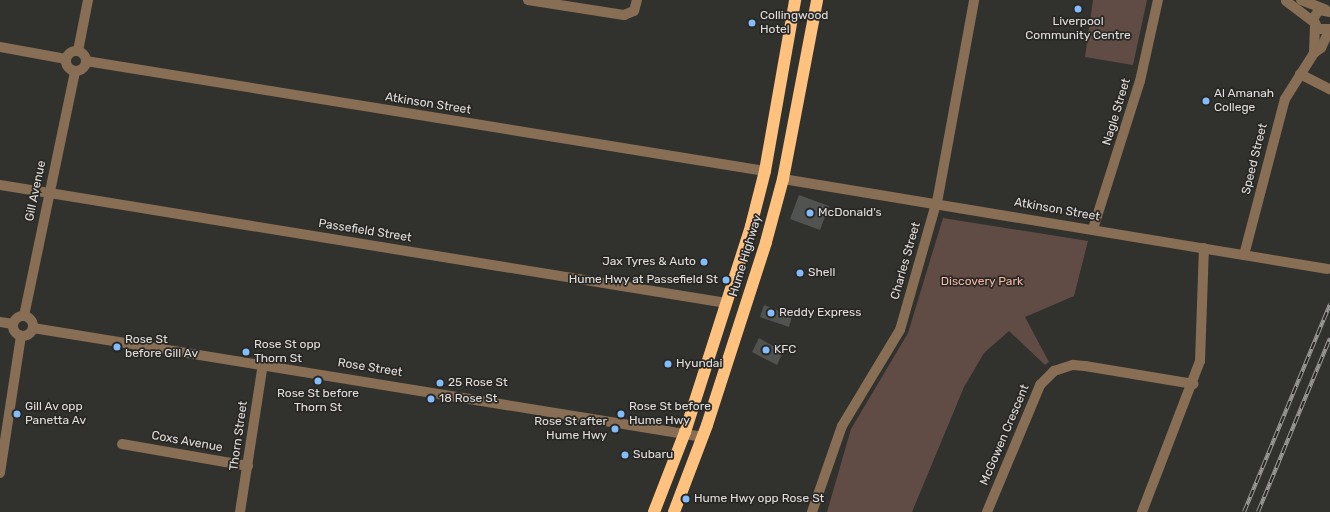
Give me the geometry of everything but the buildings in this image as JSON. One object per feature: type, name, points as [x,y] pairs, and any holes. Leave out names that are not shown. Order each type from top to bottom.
[{"type":"highway","name":"Hume Highway","points":[[654,512],[685,432],[726,303],[765,171],[795,0]]},
{"type":"highway","name":"Hume Highway","points":[[674,512],[703,437],[766,242],[782,178],[817,0]]},
{"type":"street","points":[[66,59],[68,67],[75,71],[82,69],[86,61],[78,51],[88,0]]},
{"type":"street","points":[[528,0],[618,15],[629,14],[634,11],[637,0]]},
{"type":"street","name":"Charles Street","points":[[812,512],[842,426],[900,330],[937,203],[974,0]]},
{"type":"street","name":"Nagle Street","points":[[1093,229],[1140,81],[1158,0]]},
{"type":"street","points":[[1283,0],[1300,0],[1328,10]]},
{"type":"street","points":[[1283,0],[1314,24]]},
{"type":"street","points":[[1314,53],[1314,24],[1316,12],[1328,10]]},
{"type":"street","name":"Speed Street","points":[[1314,24],[1323,31],[1330,29]]},
{"type":"street","name":"Speed Street","points":[[1244,255],[1285,99],[1314,53],[1321,48],[1330,29]]},
{"type":"street","points":[[0,47],[66,59]]},
{"type":"street","points":[[66,59],[71,53],[78,51]]},
{"type":"street","name":"Atkinson Street","points":[[86,61],[765,171]]},
{"type":"street","name":"Gill Avenue","points":[[24,316],[75,71]]},
{"type":"street","points":[[1300,74],[1330,89]]},
{"type":"street","name":"Atkinson Street","points":[[782,178],[1328,269]]},
{"type":"street","name":"Passefield Street","points":[[0,185],[726,303]]},
{"type":"street","points":[[1142,512],[1194,384],[1200,361],[1204,248]]},
{"type":"street","points":[[24,316],[32,321],[33,328],[28,335],[21,336],[16,333],[13,324],[17,318],[24,316]]},
{"type":"street","points":[[0,322],[13,324]]},
{"type":"street","name":"Rose Street","points":[[33,328],[685,432],[703,437]]},
{"type":"street","points":[[0,473],[4,422],[21,336]]},
{"type":"street","name":"Thorn Street","points":[[240,512],[263,364]]},
{"type":"street","name":"McGowen Crescent","points":[[987,512],[1040,385],[1054,371],[1073,365],[1085,366],[1194,384]]},
{"type":"street","name":"Coxs Avenue","points":[[122,444],[248,466]]},
{"type":"green space","points":[[1093,0],[1147,0],[1133,65],[1085,57]]},
{"type":"green space","name":"Discovery Park","points":[[943,218],[1088,241],[1074,296],[1025,317],[1049,362],[1045,365],[1009,331],[984,353],[964,387],[912,512],[827,512],[851,429],[908,333]]},
{"type":"railway","points":[[1244,512],[1330,304]]},
{"type":"railway","points":[[1258,512],[1330,338]]},
{"type":"place","name":"Liverpool Community Centre","points":[[1078,9]]},
{"type":"place","name":"Collingwood Hotel","points":[[752,23]]},
{"type":"place","name":"Al Amanah College","points":[[1206,101]]},
{"type":"place","name":"McDonald's","points":[[810,213]]},
{"type":"place","name":"Jax Tyres & Auto","points":[[704,262]]},
{"type":"place","name":"Shell","points":[[800,273]]},
{"type":"place","name":"Hume Hwy at Passefield St","points":[[726,280]]},
{"type":"place","name":"Reddy Express","points":[[771,313]]},
{"type":"place","name":"Rose St before Gill Av","points":[[117,347]]},
{"type":"place","name":"KFC","points":[[766,350]]},
{"type":"place","name":"Rose St opp Thorn St","points":[[246,352]]},
{"type":"place","name":"Hyundai","points":[[668,364]]},
{"type":"place","name":"Rose St before Thorn St","points":[[318,381]]},
{"type":"place","name":"25 Rose St","points":[[440,383]]},
{"type":"place","name":"18 Rose St","points":[[431,399]]},
{"type":"place","name":"Gill Av opp Panetta Av","points":[[17,414]]},
{"type":"place","name":"Rose St before Hume Hwy","points":[[621,414]]},
{"type":"place","name":"Rose St after Hume Hwy","points":[[615,429]]},
{"type":"place","name":"Subaru","points":[[625,455]]},
{"type":"place","name":"Hume Hwy opp Rose St","points":[[686,499]]}]
